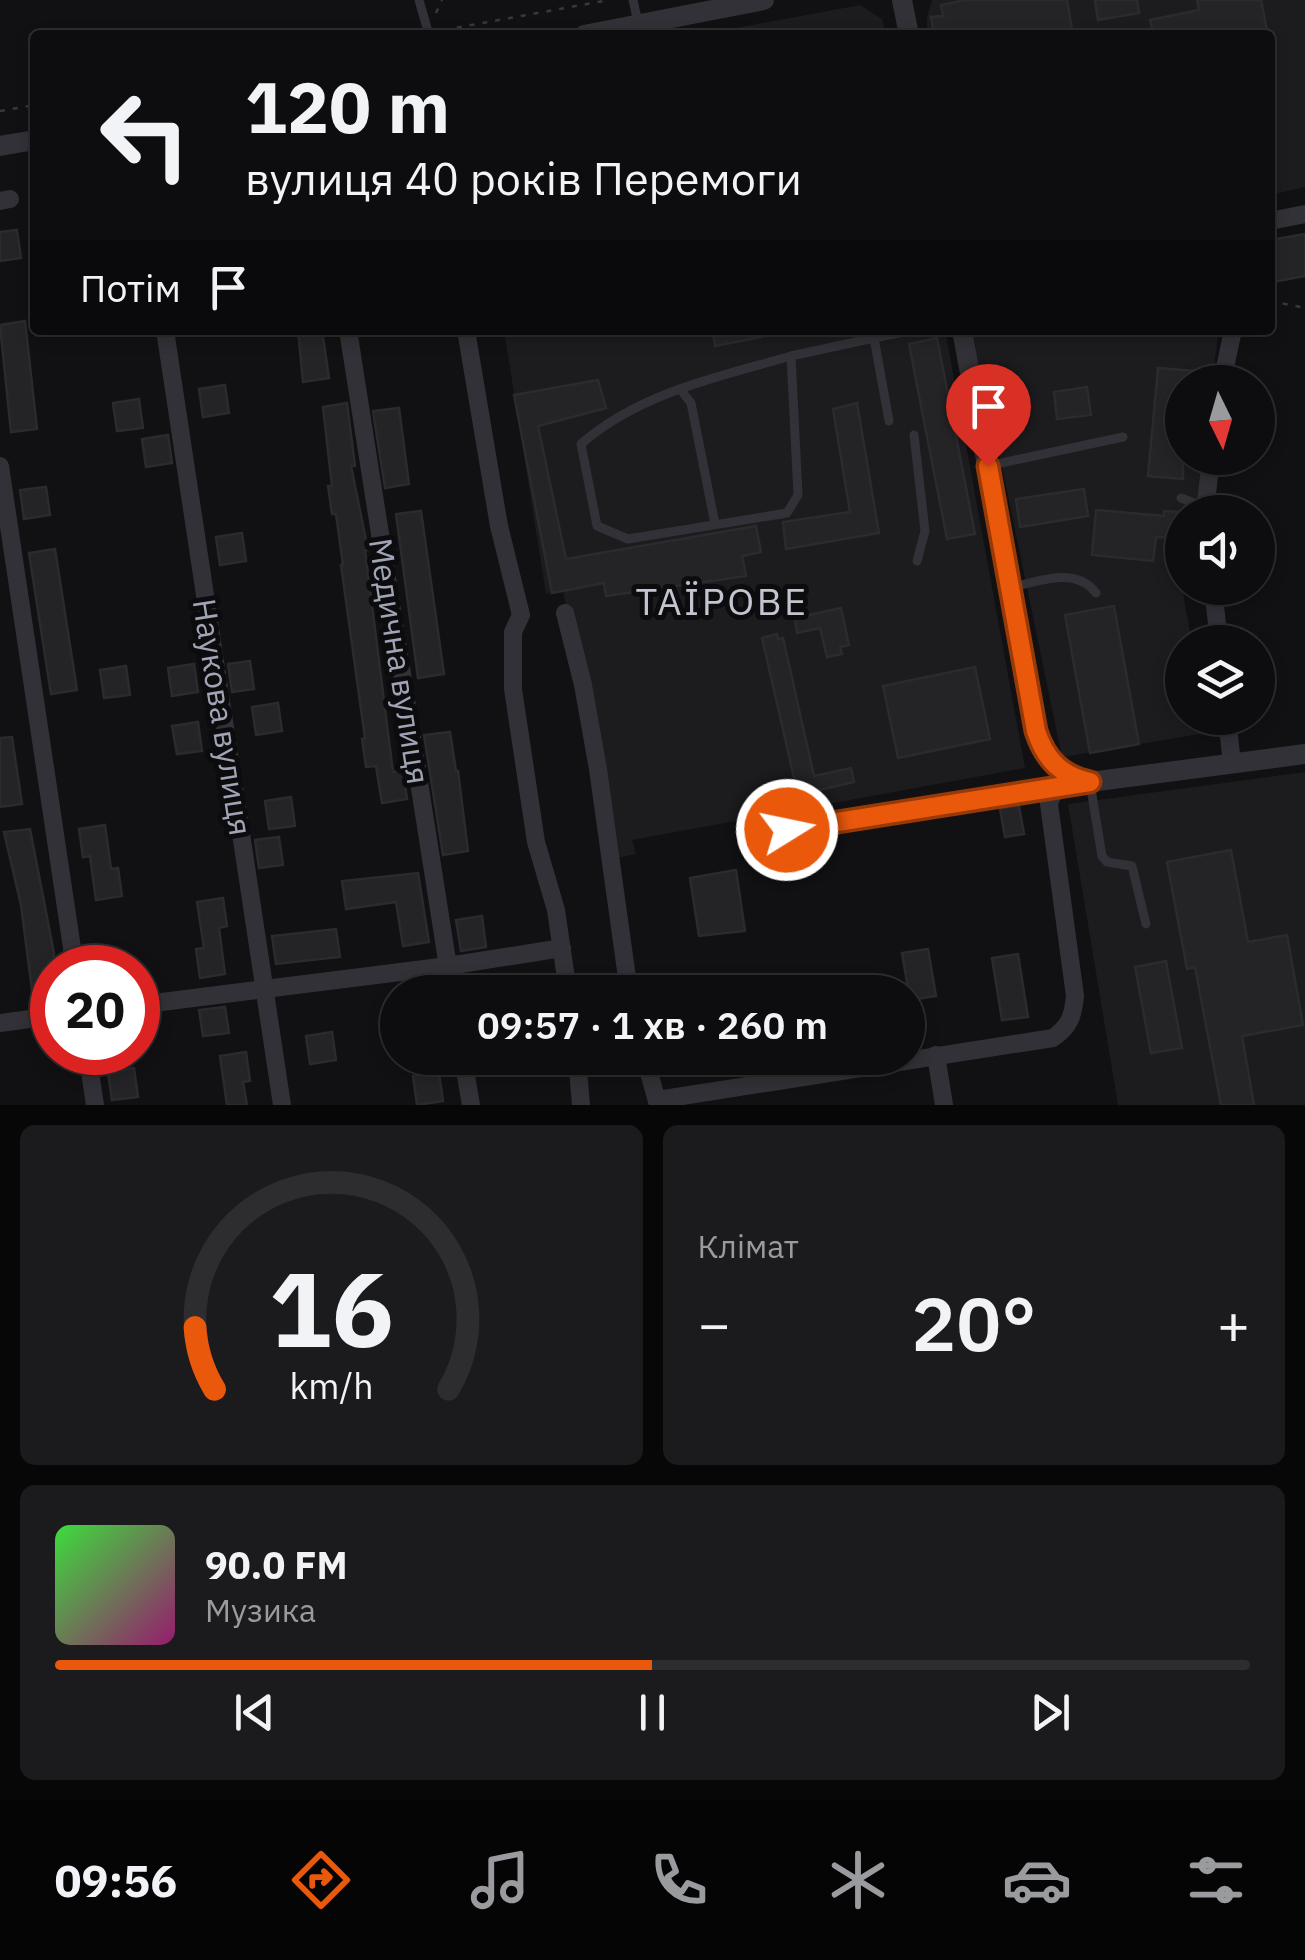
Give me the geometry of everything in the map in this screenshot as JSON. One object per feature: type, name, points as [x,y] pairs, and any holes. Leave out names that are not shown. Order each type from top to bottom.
[{"type":"street","points":[[609,30],[682,8],[764,0]]},
{"type":"street","points":[[902,0],[907,30]]},
{"type":"street","points":[[0,146],[30,141]]},
{"type":"street","points":[[1275,220],[1305,214]]},
{"type":"street","name":"Наукова вулиця","points":[[166,335],[282,1105]]},
{"type":"street","name":"Медична вулиця","points":[[349,335],[449,975]]},
{"type":"street","points":[[467,335],[499,526],[521,615],[513,632],[513,689],[536,842],[547,875],[566,975]]},
{"type":"street","points":[[963,335],[1041,746],[1064,773],[1090,782]]},
{"type":"street","points":[[1226,365],[1232,335]]},
{"type":"street","points":[[0,466],[71,945]]},
{"type":"street","points":[[565,613],[598,769],[626,975]]},
{"type":"street","points":[[1229,735],[1232,764]]},
{"type":"street","points":[[649,1075],[657,1102],[1052,1038],[1067,1028],[1074,1013],[1075,996],[1049,804],[1059,786],[1305,754]]},
{"type":"street","points":[[160,1002],[562,948]]},
{"type":"street","points":[[0,1023],[30,1019]]},
{"type":"street","points":[[936,1056],[944,1105]]},
{"type":"street","points":[[90,1075],[95,1105]]},
{"type":"street","points":[[466,1075],[471,1105]]},
{"type":"street","points":[[578,1075],[580,1105]]},
{"type":"lane","points":[[419,0],[428,30]]},
{"type":"lane","points":[[633,0],[639,24]]},
{"type":"lane","points":[[791,356],[798,494],[787,513],[628,540],[596,526],[580,444],[607,421],[680,388],[791,356],[889,335]]},
{"type":"lane","points":[[874,338],[889,421]]},
{"type":"lane","points":[[680,388],[691,404],[716,524]]},
{"type":"lane","points":[[914,435],[925,531],[917,560]]},
{"type":"lane","points":[[988,466],[1123,437]]},
{"type":"lane","points":[[1010,588],[1072,576],[1090,584],[1096,592]]},
{"type":"lane","points":[[1090,782],[1102,856],[1107,862],[1132,866],[1146,924]]},
{"type":"lane","points":[[787,830],[1059,786]]},
{"type":"path","points":[[450,30],[609,0]]},
{"type":"path","points":[[0,111],[30,106]]},
{"type":"path","points":[[1275,302],[1305,308]]},
{"type":"shaded area","points":[[932,0],[1305,0],[1305,187],[1275,194],[1275,30],[927,30]]},
{"type":"shaded area","points":[[860,5],[882,19],[885,30],[725,30]]},
{"type":"shaded area","points":[[505,335],[946,335],[1025,768],[632,840],[636,854],[617,858],[563,591],[546,594]]},
{"type":"shaded area","points":[[974,335],[1218,335],[1214,365],[1165,365],[1165,475],[1200,475],[1199,495],[1165,495],[1165,605],[1185,605],[1189,625],[1165,625],[1165,735],[1194,735],[1062,757],[995,433],[987,419]]},
{"type":"shaded area","points":[[1305,772],[1305,1105],[1118,1105],[1068,804]]},
{"type":"building","points":[[965,0],[1067,0],[1072,30],[933,30],[931,17],[943,16],[941,5]]},
{"type":"building","points":[[1098,0],[1137,0],[1139,13],[1098,20]]},
{"type":"building","points":[[1197,0],[1261,0],[1267,30],[1153,30],[1150,20],[1199,10]]},
{"type":"building","points":[[17,230],[21,258],[0,261],[0,232]]},
{"type":"building","points":[[1305,234],[1305,276],[1275,282],[1275,239]]},
{"type":"building","points":[[25,321],[37,429],[11,432],[0,325]]},
{"type":"building","points":[[298,335],[323,335],[329,378],[303,382]]},
{"type":"building","points":[[714,335],[762,335],[762,337],[715,346]]},
{"type":"building","points":[[937,338],[975,534],[947,539],[909,344]]},
{"type":"building","points":[[1158,368],[1165,369],[1165,475],[1183,475],[1183,479],[1148,476]]},
{"type":"building","points":[[598,380],[606,408],[538,426],[566,559],[756,526],[761,552],[742,556],[746,576],[606,596],[604,583],[552,593],[514,395]]},
{"type":"building","points":[[225,385],[229,413],[203,417],[199,389]]},
{"type":"building","points":[[1087,387],[1091,415],[1057,419],[1054,392]]},
{"type":"building","points":[[139,399],[143,428],[117,431],[113,403]]},
{"type":"building","points":[[347,403],[355,466],[351,466],[368,550],[393,772],[403,771],[407,799],[382,803],[376,766],[366,767],[343,565],[328,486],[332,486],[323,407]]},
{"type":"building","points":[[857,403],[879,533],[786,549],[783,522],[850,512],[833,409]]},
{"type":"building","points":[[399,408],[409,484],[385,488],[373,411]]},
{"type":"building","points":[[168,435],[172,463],[146,467],[142,439]]},
{"type":"building","points":[[46,487],[50,515],[24,519],[20,490]]},
{"type":"building","points":[[1084,489],[1088,516],[1020,527],[1016,499]]},
{"type":"building","points":[[1096,510],[1164,516],[1165,511],[1165,537],[1156,537],[1153,561],[1092,555]]},
{"type":"building","points":[[421,511],[444,674],[418,678],[396,514]]},
{"type":"building","points":[[242,533],[246,561],[220,565],[216,537]]},
{"type":"building","points":[[55,549],[77,690],[51,694],[29,553]]},
{"type":"building","points":[[1114,606],[1139,744],[1090,753],[1065,615]]},
{"type":"building","points":[[841,608],[849,645],[840,647],[842,654],[827,657],[820,628],[797,633],[795,618]]},
{"type":"building","points":[[777,634],[778,639],[783,638],[814,776],[851,768],[854,782],[798,795],[762,638]]},
{"type":"building","points":[[250,661],[254,689],[232,692],[228,664]]},
{"type":"building","points":[[194,664],[198,692],[172,696],[168,668]]},
{"type":"building","points":[[126,666],[130,695],[104,698],[100,670]]},
{"type":"building","points":[[975,667],[990,739],[898,758],[883,686]]},
{"type":"building","points":[[278,703],[282,731],[256,735],[252,707]]},
{"type":"building","points":[[198,722],[202,751],[177,754],[172,726]]},
{"type":"building","points":[[450,732],[468,851],[443,855],[424,735]]},
{"type":"building","points":[[12,737],[22,804],[0,807],[0,738]]},
{"type":"building","points":[[291,797],[295,826],[269,829],[265,801]]},
{"type":"building","points":[[1019,806],[1024,834],[1005,837],[1000,809]]},
{"type":"building","points":[[105,825],[111,869],[118,868],[122,896],[96,900],[90,856],[83,857],[79,829]]},
{"type":"building","points":[[30,829],[52,945],[30,945],[30,974],[21,905],[4,832]]},
{"type":"building","points":[[279,837],[283,865],[259,868],[255,840]]},
{"type":"building","points":[[1231,850],[1248,942],[1287,935],[1303,1025],[1242,1036],[1254,1105],[1221,1105],[1195,967],[1187,969],[1167,862]]},
{"type":"building","points":[[736,870],[745,931],[699,936],[690,878]]},
{"type":"building","points":[[418,873],[429,942],[403,946],[396,902],[346,909],[342,881]]},
{"type":"building","points":[[223,898],[227,926],[219,928],[225,974],[200,978],[196,949],[204,948],[197,902]]},
{"type":"building","points":[[482,916],[486,947],[461,951],[456,920]]},
{"type":"building","points":[[336,929],[340,957],[276,964],[272,936]]},
{"type":"building","points":[[928,949],[936,996],[925,998],[925,975],[906,975],[902,953]]},
{"type":"building","points":[[1018,954],[1028,1017],[1002,1020],[992,958]]},
{"type":"building","points":[[1166,961],[1182,1048],[1151,1053],[1135,967]]},
{"type":"building","points":[[225,1007],[229,1033],[203,1036],[199,1010]]},
{"type":"building","points":[[332,1032],[336,1060],[310,1064],[306,1036]]},
{"type":"building","points":[[246,1052],[250,1081],[243,1082],[247,1105],[227,1105],[220,1056]]},
{"type":"building","points":[[108,1075],[135,1075],[138,1097],[112,1100]]},
{"type":"building","points":[[439,1075],[443,1101],[417,1105],[413,1076]]},
{"type":"district","name":"ТАЇРОВЕ","points":[[722,600]]},
{"type":"route","points":[[787,830],[1090,782],[1076,779],[1055,765],[1036,731],[988,466]]}]
